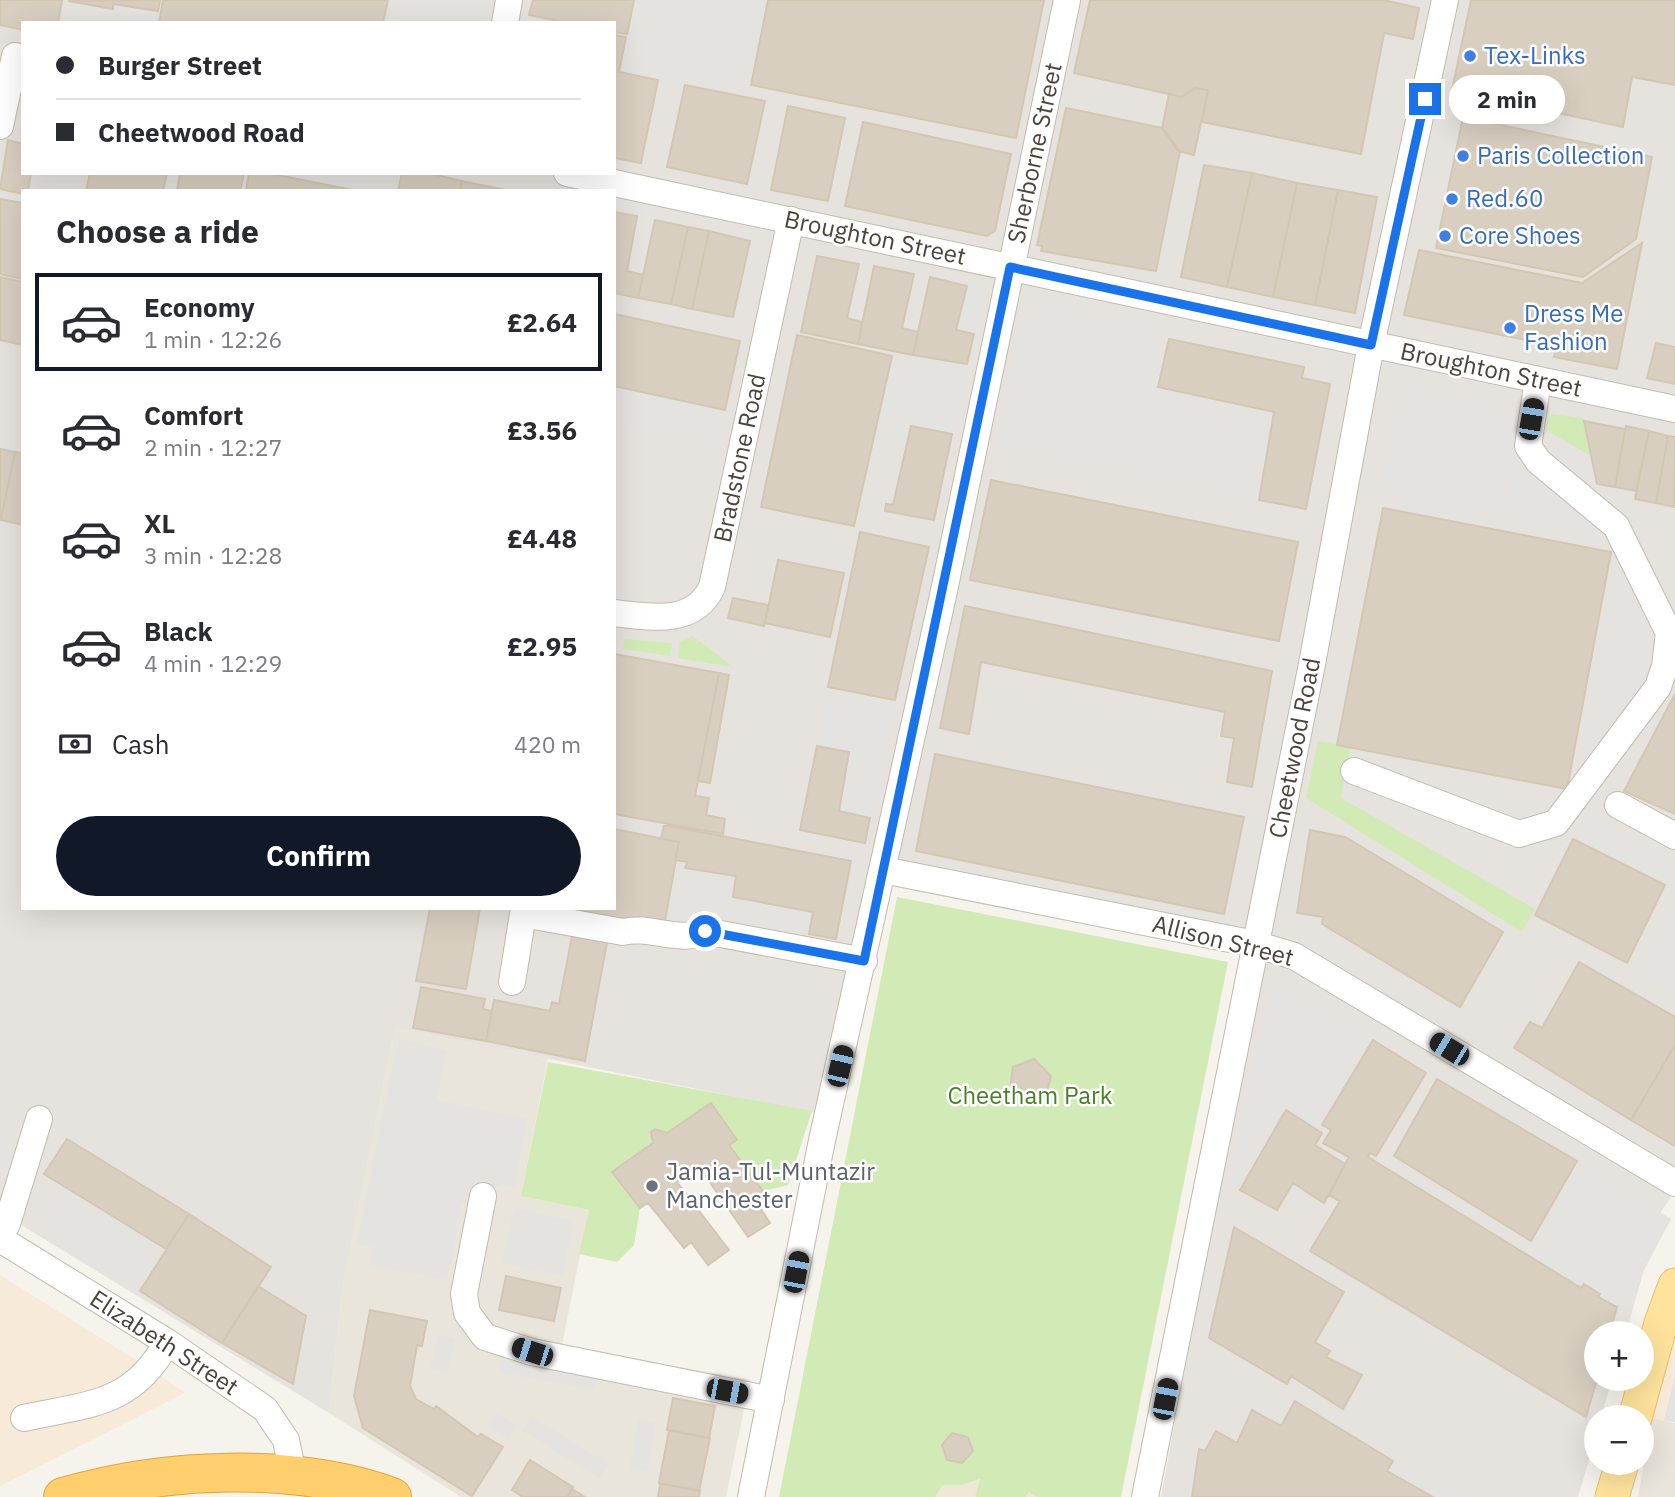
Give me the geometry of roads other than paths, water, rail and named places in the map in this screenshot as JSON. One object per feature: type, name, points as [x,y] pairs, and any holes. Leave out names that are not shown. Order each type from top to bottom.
[{"type":"highway","points":[[63,1497],[139,1481],[232,1486],[303,1476],[392,1497]]},
{"type":"main road","points":[[1639,1405],[1661,1323],[1675,1285]]},
{"type":"main road","points":[[1612,1497],[1618,1475]]},
{"type":"street","points":[[505,21],[509,0]]},
{"type":"street","name":"Sherborne Street","points":[[751,1497],[821,1145],[944,591],[1067,0]]},
{"type":"street","name":"Cheetwood Road","points":[[1145,1497],[1371,345],[1445,0]]},
{"type":"street","points":[[0,126],[13,56]]},
{"type":"street","name":"Broughton Street","points":[[577,175],[1675,409]]},
{"type":"street","name":"Bradstone Road","points":[[616,614],[656,618],[674,616],[706,601],[712,587],[791,220]]},
{"type":"street","points":[[1354,771],[1519,834],[1556,823],[1658,687],[1665,666],[1669,632],[1616,526],[1538,461],[1528,446],[1538,380]]},
{"type":"street","points":[[1618,805],[1675,836]]},
{"type":"street","name":"Allison Street","points":[[883,870],[1255,944],[1310,964],[1675,1183]]},
{"type":"street","points":[[512,982],[523,914],[623,932],[635,929],[692,937],[705,931],[864,961]]},
{"type":"street","points":[[0,1237],[7,1224],[38,1119]]},
{"type":"street","points":[[483,1196],[464,1294],[467,1313],[485,1337],[532,1352],[771,1400]]},
{"type":"street","name":"Elizabeth Street","points":[[0,1237],[167,1342],[265,1409],[286,1440],[303,1476]]},
{"type":"street","points":[[24,1418],[117,1397],[158,1359],[167,1342]]},
{"type":"place","name":"Tex-Links","points":[[1470,56]]},
{"type":"place","name":"Paris Collection","points":[[1463,156]]},
{"type":"place","name":"Red.60","points":[[1452,199]]},
{"type":"place","name":"Core Shoes","points":[[1445,236]]},
{"type":"place","name":"Dress Me Fashion","points":[[1510,328]]},
{"type":"place","name":"Jamia-Tul-Muntazir Manchester","points":[[652,1186]]},
{"type":"park label","name":"Cheetham Park","points":[[1030,1096]]}]
